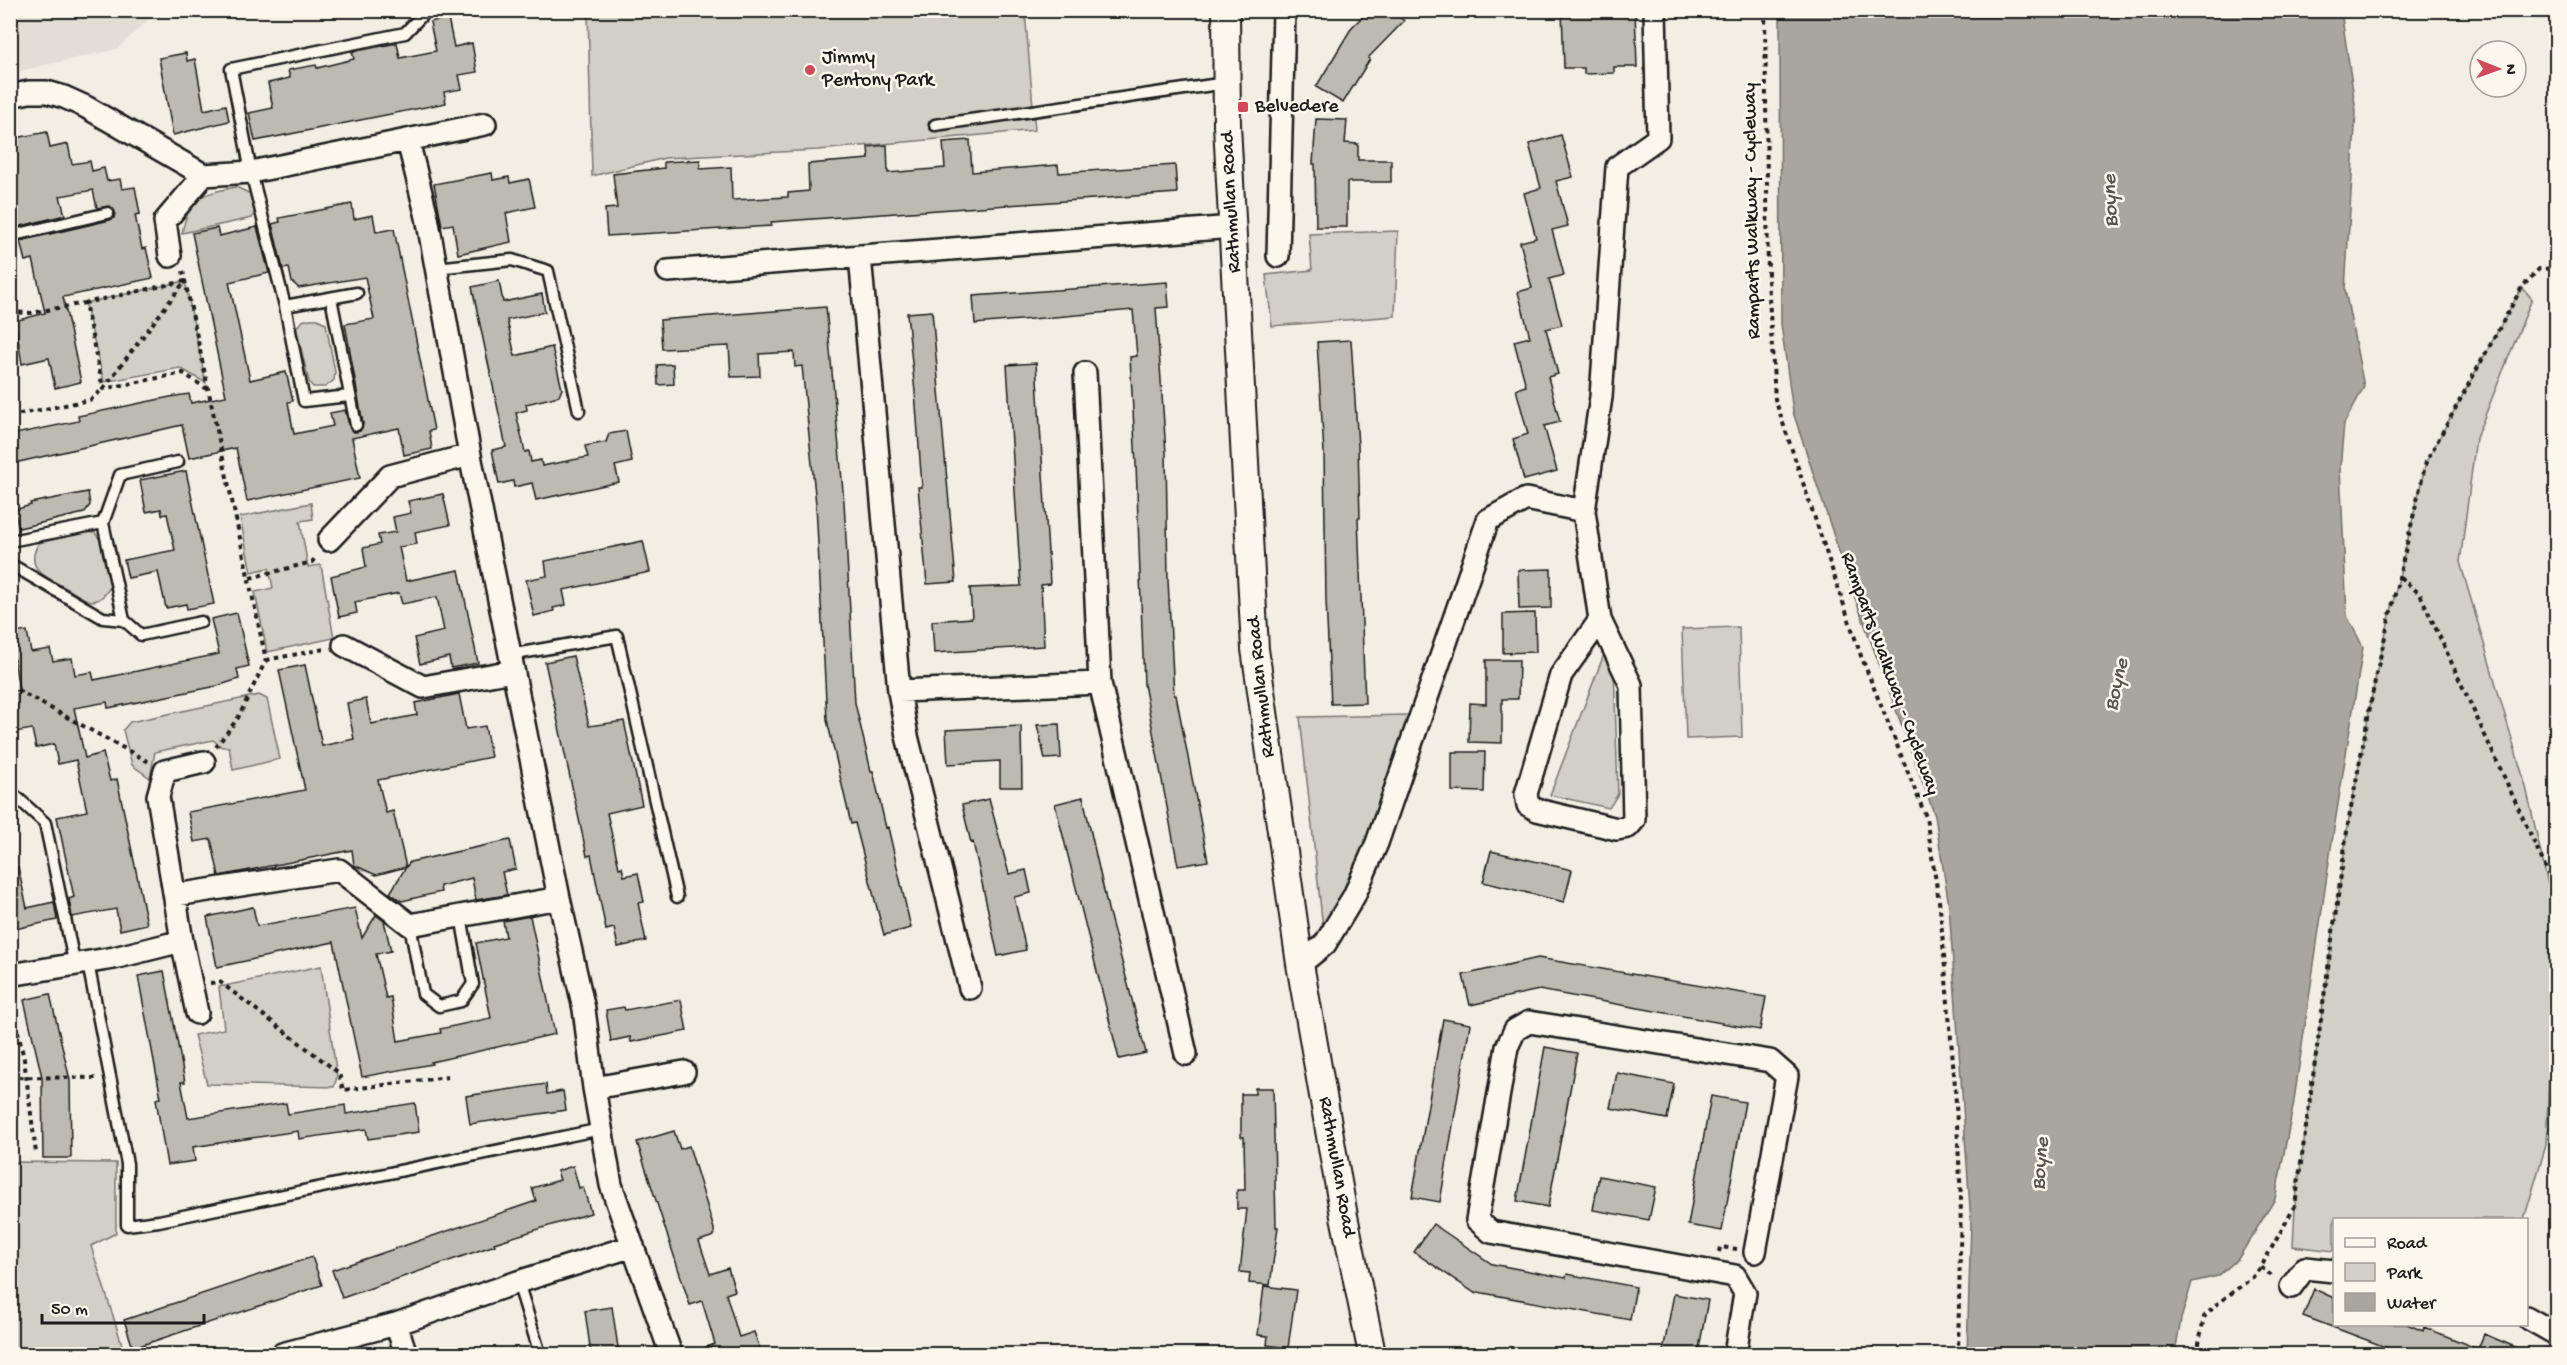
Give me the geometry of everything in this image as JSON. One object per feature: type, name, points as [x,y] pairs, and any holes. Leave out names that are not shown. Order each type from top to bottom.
[{"type":"street","name":"Rathmullan Road","points":[[1226,10],[1233,227],[1256,650],[1299,964],[1344,1216],[1372,1354]]},
{"type":"street","points":[[1278,256],[1284,10]]},
{"type":"street","points":[[1600,620],[1561,675],[1526,794],[1528,805],[1537,810],[1617,829],[1628,827],[1634,820],[1631,685],[1600,620],[1584,511],[1601,397],[1617,167],[1658,138],[1655,10]]},
{"type":"street","points":[[10,96],[29,92],[47,92],[64,98],[86,107],[204,175],[251,172],[485,124]]},
{"type":"street","points":[[408,141],[436,268],[470,455],[559,898],[584,1009],[594,1088],[611,1185],[671,1354]]},
{"type":"street","points":[[175,259],[165,221],[204,175]]},
{"type":"street","points":[[668,271],[1233,227]]},
{"type":"street","points":[[860,256],[899,690],[908,736],[970,988]]},
{"type":"street","points":[[1085,373],[1100,683],[1186,1054]]},
{"type":"street","points":[[329,540],[390,476],[470,455]]},
{"type":"street","points":[[1299,964],[1325,944],[1354,896],[1377,843],[1488,520],[1526,499],[1584,511]]},
{"type":"street","points":[[344,645],[423,687],[512,663]]},
{"type":"street","points":[[899,690],[1100,683]]},
{"type":"street","points":[[197,1013],[182,941],[158,796],[165,771],[204,762]]},
{"type":"street","points":[[176,895],[339,870],[410,925],[559,898]]},
{"type":"street","points":[[10,975],[81,964],[182,941]]},
{"type":"street","points":[[1735,1354],[1745,1293],[1735,1276],[1491,1232],[1477,1220],[1507,1047],[1515,1030],[1529,1022],[1770,1061],[1787,1076],[1755,1252]]},
{"type":"street","points":[[594,1088],[684,1072]]},
{"type":"street","points":[[282,1354],[396,1324],[633,1246]]},
{"type":"street","points":[[2291,1287],[2305,1268],[2333,1271]]},
{"type":"street","points":[[2528,1318],[2556,1334]]},
{"type":"street","points":[[396,1324],[406,1354]]},
{"type":"lane","points":[[349,396],[304,401],[285,306],[251,172],[231,69],[405,33],[427,10]]},
{"type":"lane","points":[[935,125],[1227,83]]},
{"type":"lane","points":[[10,236],[108,213]]},
{"type":"lane","points":[[436,268],[512,260],[548,271],[579,411]]},
{"type":"lane","points":[[285,306],[357,293]]},
{"type":"lane","points":[[331,298],[356,425]]},
{"type":"lane","points":[[124,620],[103,523],[120,475],[178,462]]},
{"type":"lane","points":[[10,541],[103,523]]},
{"type":"lane","points":[[10,564],[103,618],[124,620],[141,635],[201,622]]},
{"type":"lane","points":[[512,663],[617,636],[677,897]]},
{"type":"lane","points":[[10,791],[45,823],[110,1078],[127,1164],[127,1225],[159,1221],[601,1128]]},
{"type":"lane","points":[[410,925],[423,994],[439,1006],[444,1006],[460,1001],[473,984],[461,916]]},
{"type":"lane","points":[[518,1282],[540,1354]]},
{"type":"path","name":"Ramparts Walkway - Cycleway","points":[[1765,10],[1768,279],[1775,399],[1861,656],[1926,817],[1940,908],[1956,1086],[1961,1198],[1958,1354]]},
{"type":"path","points":[[175,259],[185,281],[266,660],[238,718],[204,762]]},
{"type":"path","points":[[2197,1354],[2204,1317],[2217,1304],[2253,1277],[2295,1206],[2348,824],[2376,675],[2426,462],[2522,287],[2539,269],[2556,268]]},
{"type":"path","points":[[10,312],[31,314],[185,281]]},
{"type":"path","points":[[10,416],[90,400],[103,389],[185,281]]},
{"type":"path","points":[[85,303],[103,389]]},
{"type":"path","points":[[103,389],[183,373],[208,389]]},
{"type":"path","points":[[250,578],[312,562],[329,540]]},
{"type":"path","points":[[2400,577],[2420,594],[2556,890]]},
{"type":"path","points":[[266,660],[344,645]]},
{"type":"path","points":[[10,686],[165,771]]},
{"type":"path","points":[[220,982],[339,1073],[343,1090],[448,1077]]},
{"type":"path","points":[[10,996],[27,1078],[36,1153]]},
{"type":"path","points":[[10,1077],[110,1078]]},
{"type":"shaded area","points":[[10,11],[158,11],[117,49],[11,73]]},
{"type":"green space","name":"Jimmy Pentony Park","points":[[588,11],[1025,11],[1035,130],[818,150],[665,158],[592,176]]},
{"type":"green space","points":[[236,187],[251,194],[256,208],[252,218],[182,233],[193,203],[214,192]]},
{"type":"green space","points":[[1398,231],[1395,316],[1272,326],[1266,275],[1312,270],[1309,234]]},
{"type":"green space","points":[[185,281],[206,383],[180,368],[104,382],[85,303]]},
{"type":"green space","points":[[2522,287],[2532,299],[2476,438],[2460,562],[2526,787],[2556,920],[2546,1145],[2524,1218],[2333,1218],[2333,1251],[2293,1246],[2295,1206],[2348,824],[2376,675],[2426,462]]},
{"type":"green space","points":[[318,319],[326,324],[335,372],[334,380],[325,387],[313,387],[309,382],[296,328],[302,321]]},
{"type":"green space","points":[[311,503],[313,519],[300,521],[308,567],[321,565],[334,638],[267,652],[255,592],[273,588],[269,568],[251,572],[240,517]]},
{"type":"green space","points":[[85,532],[95,533],[101,541],[111,586],[101,598],[93,601],[83,598],[46,577],[40,572],[34,560],[39,543]]},
{"type":"green space","points":[[1739,627],[1742,737],[1686,739],[1682,629]]},
{"type":"green space","points":[[1609,656],[1614,665],[1618,794],[1609,808],[1550,795],[1603,657]]},
{"type":"green space","points":[[259,695],[267,699],[280,759],[233,770],[229,747],[222,747],[213,740],[155,752],[150,778],[132,765],[123,730],[130,722]]},
{"type":"green space","points":[[1410,715],[1410,723],[1355,875],[1323,928],[1300,717]]},
{"type":"green space","points":[[321,966],[337,1077],[334,1087],[207,1084],[194,1035],[224,1029],[219,987]]},
{"type":"green space","points":[[11,1162],[116,1163],[116,1233],[91,1246],[125,1354],[11,1354]]},
{"type":"water","name":"Boyne","points":[[1780,11],[2341,11],[2356,111],[2345,290],[2364,387],[2344,424],[2340,468],[2347,616],[2363,647],[2293,1107],[2275,1199],[2238,1259],[2218,1276],[2192,1282],[2181,1319],[2175,1354],[1967,1354],[1971,1222],[1949,906],[1935,816],[1848,579],[1793,412],[1781,324]]},
{"type":"building","points":[[1369,10],[1392,10],[1404,21],[1368,58],[1370,59],[1343,103],[1316,87],[1352,27]]},
{"type":"building","points":[[1562,10],[1635,10],[1637,67],[1614,67],[1614,73],[1584,74],[1584,68],[1564,68]]},
{"type":"building","points":[[448,18],[454,47],[472,43],[477,72],[459,75],[462,89],[444,92],[446,103],[255,141],[249,113],[273,108],[268,83],[290,78],[288,70],[316,65],[317,68],[354,59],[352,52],[397,43],[400,58],[436,51],[430,22]]},
{"type":"building","points":[[186,53],[187,61],[195,59],[204,110],[226,105],[229,121],[173,135],[159,58]]},
{"type":"building","points":[[1316,119],[1347,120],[1345,143],[1358,144],[1358,160],[1391,160],[1391,182],[1347,182],[1347,227],[1316,227],[1315,164],[1313,164]]},
{"type":"building","points":[[47,132],[50,148],[68,144],[72,164],[90,161],[92,171],[104,168],[107,181],[120,179],[122,189],[135,187],[140,214],[135,215],[142,249],[146,248],[153,278],[63,297],[81,382],[55,388],[49,358],[22,364],[15,321],[45,313],[33,259],[25,261],[20,241],[110,220],[114,218],[115,212],[110,206],[97,208],[93,190],[60,196],[65,215],[17,227],[16,223],[10,224],[10,139]]},
{"type":"building","points":[[1561,135],[1573,177],[1556,181],[1568,226],[1552,230],[1564,275],[1549,279],[1562,325],[1546,329],[1558,374],[1548,377],[1560,422],[1544,426],[1557,471],[1524,480],[1513,439],[1528,434],[1516,389],[1526,386],[1514,341],[1530,337],[1518,292],[1532,288],[1520,242],[1536,238],[1524,193],[1541,188],[1529,144]]},
{"type":"building","points":[[970,140],[972,172],[1058,165],[1059,173],[1175,165],[1177,193],[771,222],[772,226],[607,236],[605,209],[617,208],[613,174],[664,168],[664,162],[700,160],[700,169],[731,167],[732,200],[788,197],[788,193],[809,191],[808,164],[869,159],[868,147],[887,145],[888,173],[945,168],[943,142]]},
{"type":"building","points":[[492,173],[493,180],[509,177],[510,183],[529,179],[535,207],[506,213],[511,242],[458,254],[453,224],[442,226],[434,184]]},
{"type":"building","points":[[352,204],[354,219],[373,215],[376,232],[394,229],[434,430],[429,431],[432,449],[404,455],[399,428],[352,438],[360,478],[247,501],[236,448],[189,458],[182,425],[10,464],[10,435],[79,421],[78,416],[170,397],[189,394],[191,403],[226,396],[192,233],[217,228],[219,236],[257,227],[269,273],[229,282],[250,380],[286,372],[293,401],[288,402],[294,434],[333,426],[330,413],[345,410],[350,429],[354,432],[360,431],[363,424],[345,324],[374,319],[365,277],[299,288],[292,282],[289,268],[283,269],[272,224],[280,222],[279,218]]},
{"type":"building","points":[[499,281],[503,302],[542,294],[545,312],[507,320],[515,356],[552,347],[562,389],[559,396],[526,404],[527,410],[516,413],[525,452],[529,451],[531,462],[541,460],[542,466],[588,457],[585,446],[606,442],[609,434],[626,431],[632,462],[615,466],[619,482],[536,500],[532,483],[514,487],[513,481],[499,484],[492,450],[506,447],[472,287]]},
{"type":"building","points":[[1167,282],[1169,307],[1156,308],[1166,453],[1168,580],[1174,695],[1176,695],[1208,861],[1178,866],[1144,684],[1130,357],[1137,356],[1133,310],[975,324],[973,296]]},
{"type":"building","points":[[826,307],[844,502],[855,703],[886,828],[888,827],[911,928],[884,935],[855,823],[851,824],[827,720],[816,504],[802,366],[795,367],[794,352],[759,354],[760,376],[731,377],[729,346],[662,349],[660,320]]},
{"type":"building","points":[[932,311],[956,582],[927,584],[918,487],[922,487],[915,392],[907,313]]},
{"type":"building","points":[[1351,340],[1358,446],[1360,518],[1358,518],[1365,703],[1331,704],[1326,600],[1324,452],[1317,342]]},
{"type":"building","points":[[1036,363],[1050,584],[1041,585],[1044,646],[934,653],[932,621],[972,618],[970,588],[1021,586],[1007,365]]},
{"type":"building","points":[[673,364],[674,384],[658,385],[657,365]]},
{"type":"building","points":[[186,471],[214,604],[187,609],[186,604],[166,608],[158,572],[128,578],[124,560],[175,550],[167,514],[162,515],[161,509],[146,512],[140,480]]},
{"type":"building","points":[[88,492],[90,505],[84,513],[19,528],[14,510],[31,505],[30,503]]},
{"type":"building","points":[[443,494],[450,525],[415,532],[417,544],[399,547],[406,581],[459,570],[478,663],[451,668],[449,657],[420,664],[414,638],[444,631],[437,597],[402,604],[399,593],[355,602],[357,613],[339,617],[331,576],[366,567],[363,548],[380,544],[378,535],[396,532],[393,517],[411,513],[408,501]]},
{"type":"building","points":[[643,541],[650,572],[563,590],[566,605],[534,616],[526,580],[547,576],[545,561]]},
{"type":"building","points":[[1551,569],[1551,608],[1519,609],[1518,570]]},
{"type":"building","points":[[237,613],[249,666],[237,669],[239,679],[217,686],[108,708],[107,702],[74,708],[85,758],[103,753],[110,781],[117,779],[147,924],[120,930],[116,909],[72,917],[69,899],[74,897],[57,817],[87,811],[76,760],[58,764],[54,744],[36,748],[32,729],[15,732],[10,710],[10,692],[19,690],[10,634],[27,631],[31,652],[50,649],[53,661],[72,658],[75,675],[92,672],[94,680],[219,654],[211,619]]},
{"type":"building","points":[[1535,613],[1536,652],[1503,653],[1503,614]]},
{"type":"building","points":[[573,656],[589,726],[624,721],[642,805],[607,813],[619,868],[622,867],[624,876],[638,873],[644,902],[638,903],[646,941],[618,947],[614,928],[606,930],[591,855],[587,856],[545,662]]},
{"type":"building","points":[[1486,660],[1519,660],[1518,699],[1502,699],[1502,743],[1469,742],[1470,703],[1486,704]]},
{"type":"building","points":[[305,665],[322,746],[354,739],[347,703],[366,699],[371,724],[417,715],[415,703],[459,694],[466,729],[485,726],[491,757],[378,780],[386,813],[393,811],[406,867],[376,875],[354,865],[352,850],[219,876],[211,839],[194,842],[188,812],[305,790],[279,670]]},
{"type":"building","points":[[1059,724],[1061,758],[1045,759],[1037,725]]},
{"type":"building","points":[[1021,726],[1022,787],[1000,787],[1000,761],[948,764],[946,730]]},
{"type":"building","points":[[1452,752],[1485,752],[1484,792],[1452,791]]},
{"type":"building","points":[[1083,797],[1108,909],[1146,1053],[1119,1059],[1055,804]]},
{"type":"building","points":[[989,799],[1009,874],[1026,870],[1031,893],[1014,897],[1026,950],[998,956],[973,842],[971,843],[962,805]]},
{"type":"building","points":[[510,840],[516,869],[502,872],[507,895],[476,900],[472,878],[440,886],[441,892],[402,901],[390,893],[410,862]]},
{"type":"building","points":[[1491,851],[1572,870],[1564,902],[1483,882]]},
{"type":"building","points":[[18,867],[27,908],[54,902],[57,920],[10,930],[10,868]]},
{"type":"building","points":[[253,907],[257,926],[355,908],[362,938],[376,915],[384,921],[391,951],[376,954],[386,998],[391,997],[398,1041],[441,1033],[440,1029],[491,1018],[476,943],[506,937],[503,921],[530,916],[555,1034],[431,1062],[432,1064],[362,1077],[334,942],[217,967],[207,917]]},
{"type":"building","points":[[1538,958],[1766,997],[1760,1030],[1539,990],[1470,1005],[1463,975]]},
{"type":"building","points":[[164,971],[185,1082],[181,1082],[188,1118],[286,1103],[288,1114],[345,1105],[346,1114],[415,1103],[419,1132],[368,1139],[366,1129],[299,1139],[298,1131],[193,1147],[195,1161],[167,1165],[156,1099],[161,1098],[138,976]]},
{"type":"building","points":[[50,994],[70,1080],[71,1158],[43,1158],[42,1077],[24,1000]]},
{"type":"building","points":[[681,1000],[687,1031],[631,1042],[630,1037],[611,1041],[606,1010],[624,1007],[625,1010]]},
{"type":"building","points":[[1443,1019],[1470,1024],[1440,1202],[1412,1197]]},
{"type":"building","points":[[1545,1047],[1577,1053],[1548,1207],[1517,1201]]},
{"type":"building","points":[[1617,1073],[1674,1084],[1667,1119],[1610,1108]]},
{"type":"building","points":[[546,1084],[547,1094],[563,1091],[566,1110],[470,1124],[466,1096]]},
{"type":"building","points":[[1255,1088],[1273,1088],[1276,1227],[1278,1227],[1270,1285],[1249,1283],[1250,1273],[1240,1272],[1247,1209],[1237,1209],[1237,1190],[1245,1190],[1241,1094],[1255,1094]]},
{"type":"building","points":[[1711,1096],[1745,1102],[1722,1231],[1688,1225]]},
{"type":"building","points":[[674,1131],[680,1149],[689,1146],[714,1229],[714,1236],[699,1241],[710,1274],[728,1268],[735,1291],[726,1294],[739,1337],[754,1332],[760,1349],[745,1354],[696,1354],[695,1351],[715,1344],[702,1301],[690,1305],[637,1142]]},
{"type":"building","points":[[573,1166],[579,1188],[583,1187],[591,1213],[494,1243],[495,1245],[342,1298],[332,1270],[536,1201],[532,1188],[560,1180],[557,1171]]},
{"type":"building","points":[[1599,1176],[1656,1187],[1649,1220],[1593,1210]]},
{"type":"building","points":[[1433,1224],[1492,1264],[1566,1278],[1567,1274],[1636,1287],[1630,1320],[1478,1292],[1476,1294],[1414,1252]]},
{"type":"building","points":[[312,1257],[322,1285],[133,1348],[124,1320]]},
{"type":"building","points":[[1264,1286],[1296,1290],[1288,1348],[1267,1345],[1268,1336],[1258,1335]]},
{"type":"building","points":[[2314,1289],[2333,1298],[2333,1326],[2412,1326],[2423,1331],[2424,1327],[2478,1349],[2484,1334],[2532,1354],[2404,1354],[2303,1316]]},
{"type":"building","points":[[1674,1294],[1708,1300],[1698,1354],[1663,1351]]},
{"type":"building","points":[[612,1307],[619,1354],[591,1354],[585,1311]]},
{"type":"place","name":"Jimmy Pentony Park","points":[[810,70]]},
{"type":"place","name":"Belvedere","points":[[1243,107]]}]
